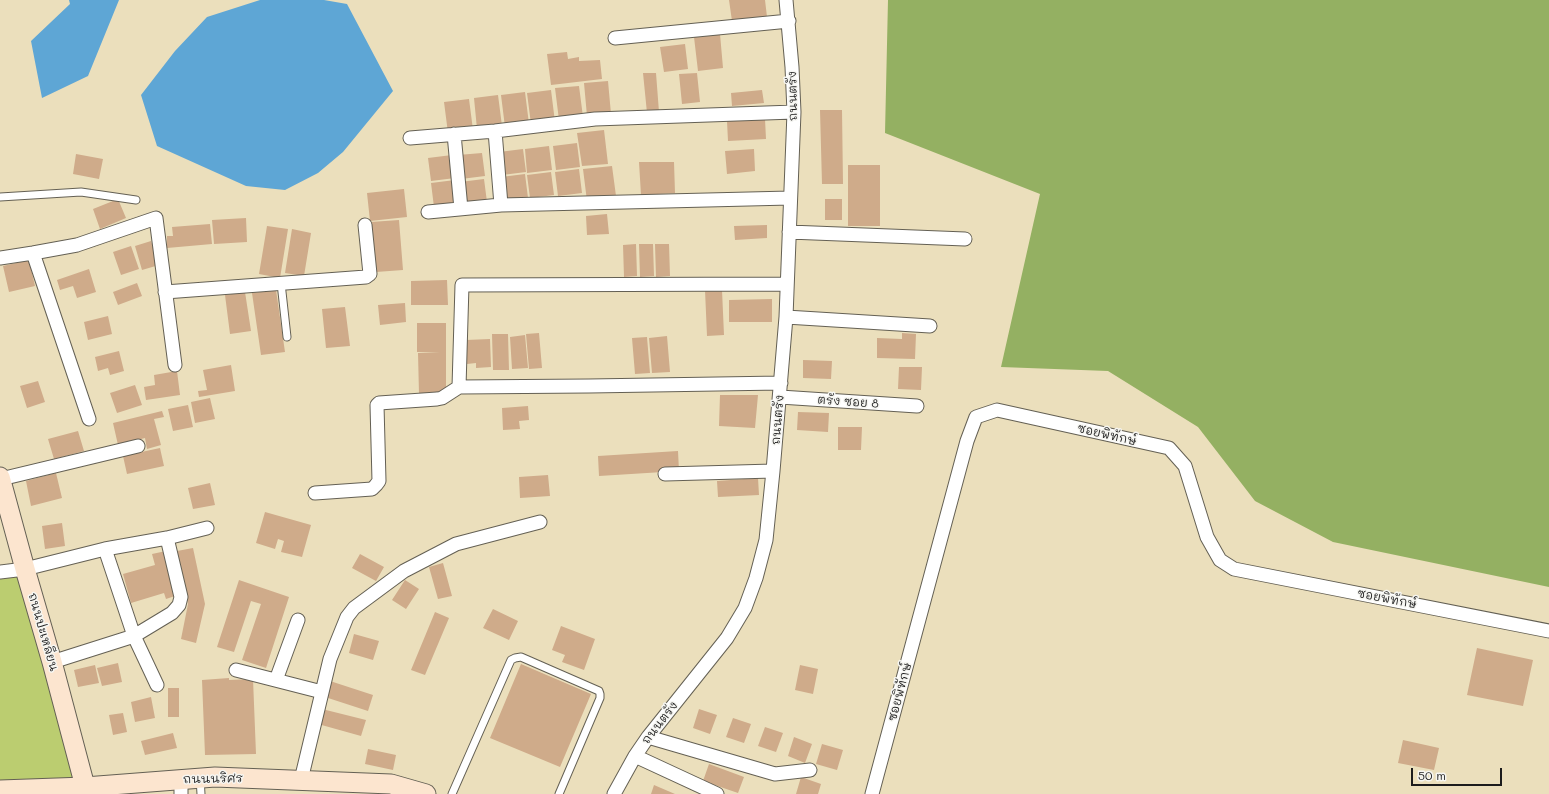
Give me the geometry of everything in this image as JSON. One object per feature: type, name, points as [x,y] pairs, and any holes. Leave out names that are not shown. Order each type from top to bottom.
[{"type":"street","name":"ถนนตรัง","points":[[614,794],[635,756],[648,737],[727,638],[745,608],[756,578],[766,540],[774,471],[786,317],[794,112],[789,21],[786,0]]},
{"type":"street","points":[[615,38],[789,21]]},
{"type":"street","points":[[410,138],[495,131],[595,119],[794,112]]},
{"type":"street","points":[[495,131],[501,204]]},
{"type":"street","points":[[454,134],[461,209]]},
{"type":"street","points":[[428,212],[501,204],[790,198]]},
{"type":"street","points":[[0,258],[77,245],[156,218],[175,365]]},
{"type":"street","points":[[165,292],[366,277],[370,274],[365,225]]},
{"type":"street","points":[[789,232],[965,239]]},
{"type":"street","points":[[33,253],[89,418]]},
{"type":"street","points":[[460,387],[462,285],[787,284]]},
{"type":"street","points":[[786,317],[930,326]]},
{"type":"street","points":[[315,493],[372,489],[379,481],[376,405],[379,403],[437,399],[442,398],[460,387],[781,383]]},
{"type":"street","name":"ตรัง ซอย 8","points":[[780,397],[917,406]]},
{"type":"street","name":"ซอยพิทักษ์","points":[[872,794],[967,441],[976,417],[998,410],[1169,448],[1185,466],[1207,537],[1220,560],[1234,569],[1549,631]]},
{"type":"street","points":[[0,478],[138,446]]},
{"type":"street","points":[[666,474],[774,471]]},
{"type":"street","name":"ถนนปะเหลียน","points":[[0,478],[52,662],[86,790]]},
{"type":"street","points":[[301,780],[330,659],[347,617],[354,608],[404,571],[456,544],[540,522]]},
{"type":"street","points":[[0,572],[25,569],[105,549],[167,538],[207,528]]},
{"type":"street","points":[[52,662],[134,636],[172,613],[179,605],[181,597],[167,538]]},
{"type":"street","points":[[105,549],[134,636],[157,685]]},
{"type":"street","points":[[276,680],[298,620]]},
{"type":"street","points":[[236,670],[322,692]]},
{"type":"street","points":[[648,737],[775,774],[810,770]]},
{"type":"street","points":[[635,756],[717,794]]},
{"type":"street","name":"ถนนนริศร","points":[[0,790],[86,790],[201,786],[215,777],[391,784],[426,794]]},
{"type":"lane","points":[[0,197],[81,192],[136,200]]},
{"type":"lane","points":[[281,283],[287,338]]},
{"type":"lane","points":[[452,794],[511,660],[521,657],[599,690],[600,698],[559,794]]},
{"type":"green space","points":[[888,0],[1549,0],[1549,587],[1333,542],[1255,501],[1198,427],[1108,371],[1001,367],[1040,194],[885,133]]},
{"type":"green space","points":[[19,576],[74,781],[0,785],[0,579]]},
{"type":"water","points":[[69,0],[119,0],[88,76],[42,98],[31,41],[70,4]]},
{"type":"water","points":[[260,0],[324,0],[347,4],[393,91],[343,152],[318,173],[285,190],[246,186],[157,146],[141,95],[175,51],[207,17]]},
{"type":"building","points":[[729,0],[765,0],[767,17],[732,21]]},
{"type":"building","points":[[720,34],[723,68],[698,71],[694,37]]},
{"type":"building","points":[[685,44],[688,69],[664,72],[660,47]]},
{"type":"building","points":[[567,52],[568,59],[579,57],[579,61],[600,60],[602,79],[551,85],[547,54]]},
{"type":"building","points":[[643,73],[656,73],[659,112],[647,113]]},
{"type":"building","points":[[697,73],[700,102],[682,104],[679,74]]},
{"type":"building","points":[[608,81],[611,114],[587,116],[584,83]]},
{"type":"building","points":[[579,86],[583,117],[559,120],[555,88]]},
{"type":"building","points":[[551,90],[555,122],[531,124],[527,93]]},
{"type":"building","points":[[762,90],[764,103],[732,106],[731,93]]},
{"type":"building","points":[[525,92],[529,124],[505,127],[501,95]]},
{"type":"building","points":[[498,95],[502,126],[477,129],[474,98]]},
{"type":"building","points":[[469,99],[473,130],[448,133],[444,102]]},
{"type":"building","points":[[820,110],[842,110],[843,184],[822,184]]},
{"type":"building","points":[[765,119],[766,139],[728,141],[727,121]]},
{"type":"building","points":[[604,130],[608,164],[582,166],[577,133]]},
{"type":"building","points":[[577,143],[580,167],[556,170],[553,146]]},
{"type":"building","points":[[549,146],[552,170],[527,173],[525,149]]},
{"type":"building","points":[[523,149],[526,172],[502,175],[499,152]]},
{"type":"building","points":[[754,149],[755,171],[727,174],[725,151]]},
{"type":"building","points":[[482,153],[485,176],[461,179],[458,155]]},
{"type":"building","points":[[76,154],[103,159],[99,179],[73,174]]},
{"type":"building","points":[[452,155],[455,178],[431,181],[428,158]]},
{"type":"building","points":[[639,162],[674,162],[675,193],[641,195]]},
{"type":"building","points":[[848,165],[880,165],[880,226],[848,226]]},
{"type":"building","points":[[612,166],[616,196],[587,201],[583,169]]},
{"type":"building","points":[[579,169],[582,193],[558,196],[555,172]]},
{"type":"building","points":[[551,172],[554,195],[530,198],[527,175]]},
{"type":"building","points":[[525,174],[528,198],[503,201],[501,177]]},
{"type":"building","points":[[484,179],[487,202],[463,205],[460,182]]},
{"type":"building","points":[[455,180],[458,204],[434,207],[431,183]]},
{"type":"building","points":[[404,189],[407,217],[370,221],[367,193]]},
{"type":"building","points":[[118,199],[126,218],[100,229],[93,209]]},
{"type":"building","points":[[825,199],[842,199],[842,220],[825,220]]},
{"type":"building","points":[[607,214],[609,234],[587,235],[586,216]]},
{"type":"building","points":[[246,218],[247,242],[214,244],[212,220]]},
{"type":"building","points":[[399,220],[403,270],[376,272],[371,222]]},
{"type":"building","points":[[210,224],[212,244],[167,248],[167,236],[173,236],[172,227]]},
{"type":"building","points":[[767,225],[767,238],[735,240],[734,226]]},
{"type":"building","points":[[267,226],[288,229],[280,278],[259,274]]},
{"type":"building","points":[[292,229],[311,233],[304,276],[285,273]]},
{"type":"building","points":[[151,241],[159,265],[142,270],[135,246]]},
{"type":"building","points":[[636,244],[637,276],[624,277],[623,245]]},
{"type":"building","points":[[639,244],[653,244],[654,276],[640,277]]},
{"type":"building","points":[[655,244],[669,244],[670,276],[656,277]]},
{"type":"building","points":[[131,246],[139,269],[121,275],[113,252]]},
{"type":"building","points":[[29,260],[35,286],[9,292],[3,266]]},
{"type":"building","points":[[89,269],[96,292],[77,298],[73,286],[60,290],[57,280]]},
{"type":"building","points":[[447,280],[448,305],[411,305],[411,281]]},
{"type":"building","points":[[137,283],[142,296],[118,305],[113,292]]},
{"type":"building","points":[[276,290],[285,352],[261,355],[252,293]]},
{"type":"building","points":[[705,290],[722,290],[724,335],[707,336]]},
{"type":"building","points":[[245,292],[251,331],[230,334],[225,295]]},
{"type":"building","points":[[772,299],[772,322],[729,322],[729,300]]},
{"type":"building","points":[[405,303],[406,322],[380,325],[378,305]]},
{"type":"building","points":[[345,307],[350,346],[326,348],[322,309]]},
{"type":"building","points":[[108,316],[112,334],[88,340],[84,322]]},
{"type":"building","points":[[417,323],[446,323],[446,394],[419,394],[418,353],[440,352],[417,352]]},
{"type":"building","points":[[539,333],[542,368],[529,369],[526,334]]},
{"type":"building","points":[[902,333],[916,334],[915,359],[877,358],[877,338],[902,339]]},
{"type":"building","points":[[492,334],[508,334],[509,370],[493,370]]},
{"type":"building","points":[[525,335],[528,368],[512,369],[510,337]]},
{"type":"building","points":[[667,336],[670,372],[652,373],[649,338]]},
{"type":"building","points":[[647,337],[650,373],[635,374],[632,338]]},
{"type":"building","points":[[490,339],[491,367],[476,368],[476,363],[467,364],[466,340]]},
{"type":"building","points":[[119,351],[124,371],[110,375],[108,368],[98,371],[95,357]]},
{"type":"building","points":[[803,360],[832,361],[831,379],[803,378]]},
{"type":"building","points":[[231,365],[235,391],[199,397],[198,391],[207,390],[203,370]]},
{"type":"building","points":[[899,367],[922,367],[921,390],[898,389]]},
{"type":"building","points":[[177,371],[180,395],[146,400],[144,387],[155,385],[154,375]]},
{"type":"building","points":[[38,381],[45,402],[27,408],[20,386]]},
{"type":"building","points":[[135,385],[142,405],[117,413],[110,393]]},
{"type":"building","points":[[720,395],[758,395],[755,428],[719,426]]},
{"type":"building","points":[[210,398],[215,419],[195,423],[191,402]]},
{"type":"building","points":[[188,405],[193,427],[173,431],[168,409]]},
{"type":"building","points":[[528,406],[529,420],[519,421],[520,429],[503,430],[502,408]]},
{"type":"building","points":[[162,411],[164,417],[154,419],[161,445],[147,449],[145,438],[118,445],[113,423]]},
{"type":"building","points":[[798,412],[829,413],[828,432],[797,430]]},
{"type":"building","points":[[838,427],[862,427],[861,450],[838,450]]},
{"type":"building","points":[[78,431],[84,451],[54,459],[48,439]]},
{"type":"building","points":[[160,448],[164,466],[127,474],[123,456]]},
{"type":"building","points":[[678,451],[679,471],[599,476],[598,456]]},
{"type":"building","points":[[56,473],[62,498],[31,506],[26,481]]},
{"type":"building","points":[[548,475],[550,496],[520,498],[519,477]]},
{"type":"building","points":[[758,478],[759,495],[718,497],[717,481]]},
{"type":"building","points":[[210,483],[215,505],[193,509],[188,488]]},
{"type":"building","points":[[265,512],[311,525],[302,557],[281,552],[284,541],[278,539],[275,549],[256,543]]},
{"type":"building","points":[[62,523],[65,546],[45,549],[42,526]]},
{"type":"building","points":[[193,548],[205,604],[196,643],[181,639],[188,604],[177,551]]},
{"type":"building","points":[[166,551],[178,595],[166,599],[164,593],[131,603],[123,574],[155,565],[152,554]]},
{"type":"building","points":[[360,554],[384,567],[376,581],[352,568]]},
{"type":"building","points":[[443,563],[452,596],[438,599],[429,567]]},
{"type":"building","points":[[239,580],[289,597],[266,668],[242,660],[261,604],[251,601],[234,652],[217,647]]},
{"type":"building","points":[[405,580],[419,589],[406,609],[392,600]]},
{"type":"building","points":[[493,609],[518,621],[509,640],[483,628]]},
{"type":"building","points":[[435,612],[449,618],[425,675],[411,670]]},
{"type":"building","points":[[561,626],[595,639],[584,670],[562,662],[565,655],[552,650]]},
{"type":"building","points":[[354,634],[379,641],[373,660],[349,653]]},
{"type":"building","points":[[1477,648],[1533,660],[1523,706],[1467,695]]},
{"type":"building","points":[[118,663],[122,682],[102,686],[97,668]]},
{"type":"building","points":[[521,664],[591,694],[560,767],[490,738]]},
{"type":"building","points":[[95,665],[99,683],[78,687],[74,670]]},
{"type":"building","points":[[800,665],[818,669],[813,694],[795,690]]},
{"type":"building","points":[[229,678],[229,680],[253,679],[256,754],[205,755],[202,680]]},
{"type":"building","points":[[330,681],[373,695],[368,711],[325,697]]},
{"type":"building","points":[[168,688],[179,688],[179,717],[168,717]]},
{"type":"building","points":[[151,697],[155,718],[135,722],[131,702]]},
{"type":"building","points":[[322,709],[366,720],[361,736],[318,724]]},
{"type":"building","points":[[699,709],[717,715],[710,734],[693,728]]},
{"type":"building","points":[[123,713],[127,732],[113,735],[109,715]]},
{"type":"building","points":[[733,718],[751,724],[744,743],[726,737]]},
{"type":"building","points":[[765,727],[783,733],[776,752],[758,746]]},
{"type":"building","points":[[173,733],[177,748],[145,755],[141,741]]},
{"type":"building","points":[[794,737],[812,744],[805,763],[788,756]]},
{"type":"building","points":[[1403,740],[1439,748],[1434,770],[1398,763]]},
{"type":"building","points":[[822,744],[843,750],[837,770],[816,764]]},
{"type":"building","points":[[368,749],[396,755],[393,770],[365,764]]},
{"type":"building","points":[[709,764],[744,777],[738,793],[703,781]]},
{"type":"building","points":[[801,777],[821,784],[818,794],[796,794]]},
{"type":"building","points":[[654,785],[675,794],[651,794]]}]
